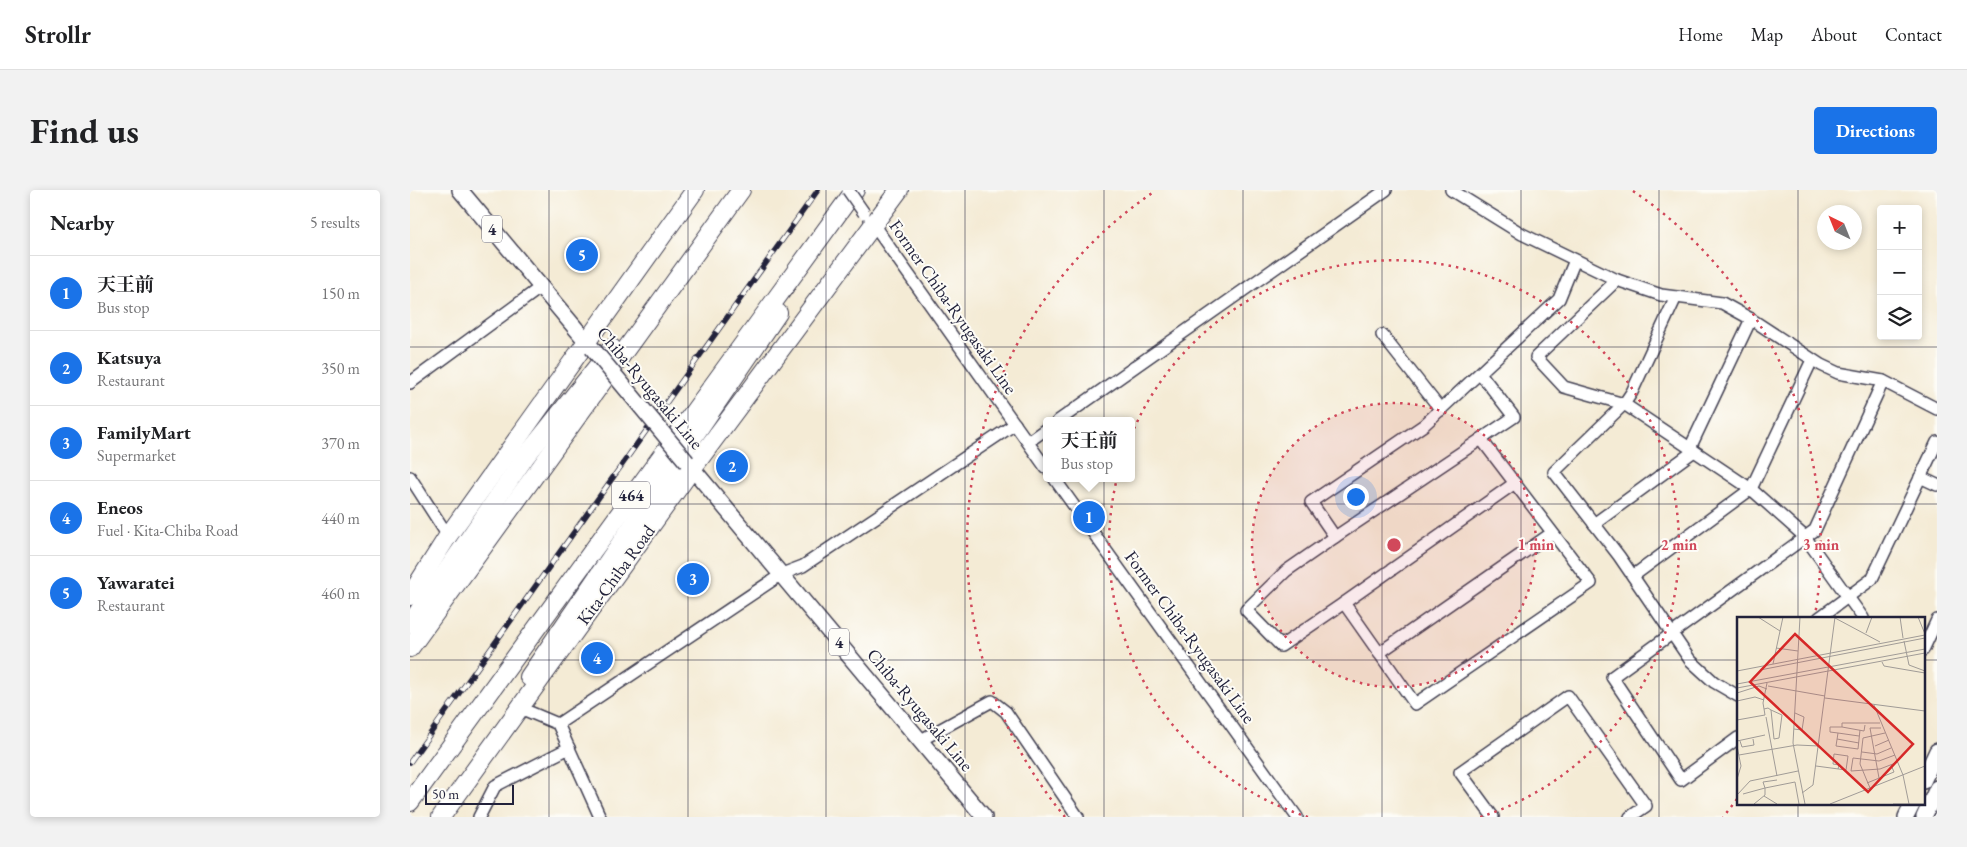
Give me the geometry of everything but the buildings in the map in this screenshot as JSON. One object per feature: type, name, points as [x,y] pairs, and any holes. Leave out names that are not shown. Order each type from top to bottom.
[{"type":"highway","points":[[410,596],[448,536],[589,344],[694,190]]},
{"type":"highway","name":"Kita-Chiba Road","points":[[410,802],[855,190]]},
{"type":"highway","name":"Kita-Chiba Road","points":[[442,817],[690,465],[869,219],[899,190]]},
{"type":"highway","points":[[410,624],[526,456],[713,222],[738,194]]},
{"type":"highway","points":[[410,648],[738,194]]},
{"type":"highway","points":[[484,758],[508,709],[552,641],[717,405],[797,286],[816,242]]},
{"type":"main road","name":"Chiba-Ryugasaki Line","points":[[460,190],[984,817]]},
{"type":"main road","points":[[1924,779],[1937,751]]},
{"type":"main road","points":[[1924,817],[1937,788]]},
{"type":"main road","points":[[1906,817],[1912,804]]},
{"type":"street","name":"Former Chiba-Ryugasaki Line","points":[[848,190],[1043,464]]},
{"type":"street","points":[[1064,417],[1386,190]]},
{"type":"street","points":[[1451,190],[1522,234],[1617,280],[1661,294],[1722,303],[1751,319],[1812,360],[1838,373],[1883,381],[1937,408]]},
{"type":"street","points":[[1335,537],[1310,502],[1424,425],[1441,410],[1558,299],[1575,260]]},
{"type":"street","points":[[1617,280],[1536,357],[1564,387],[1624,404],[1751,490],[1805,537],[1862,617]]},
{"type":"street","points":[[410,383],[541,287]]},
{"type":"street","points":[[1676,297],[1632,392],[1624,404],[1554,472],[1633,576],[1696,667],[1714,682],[1737,695]]},
{"type":"street","points":[[1594,524],[1692,450],[1751,319]]},
{"type":"street","points":[[1382,335],[1441,410]]},
{"type":"street","points":[[1633,576],[1751,490],[1812,360]]},
{"type":"street","points":[[1480,372],[1514,417],[1286,571],[1246,610],[1281,646],[1515,483]]},
{"type":"street","points":[[1737,739],[1682,780],[1612,677],[1815,530],[1883,381]]},
{"type":"street","points":[[558,724],[782,574],[803,566],[1015,424]]},
{"type":"street","points":[[1028,442],[1043,431]]},
{"type":"street","points":[[1344,603],[1415,704],[1591,583],[1481,439]]},
{"type":"street","points":[[1820,617],[1872,579],[1937,442]]},
{"type":"street","points":[[410,477],[448,536]]},
{"type":"street","points":[[1920,477],[1937,485]]},
{"type":"street","name":"Former Chiba-Ryugasaki Line","points":[[1057,482],[1296,816]]},
{"type":"street","points":[[1379,653],[1552,533]]},
{"type":"street","points":[[1924,647],[1937,620]]},
{"type":"street","points":[[1493,817],[1460,772],[1568,696],[1646,806],[1630,817]]},
{"type":"street","points":[[921,740],[992,701],[1006,712],[1078,817]]},
{"type":"street","points":[[520,708],[558,724],[600,817]]},
{"type":"street","points":[[479,817],[494,786],[569,748]]},
{"type":"street","points":[[1924,782],[1937,788]]},
{"type":"railway","points":[[410,762],[818,190]]},
{"type":"place","name":"Yawaratei","points":[[582,255]]},
{"type":"place","name":"Katsuya","points":[[732,466]]},
{"type":"place","name":"天王前","points":[[1089,517]]},
{"type":"place","name":"FamilyMart","points":[[693,579]]},
{"type":"place","name":"Eneos","points":[[597,658]]}]
